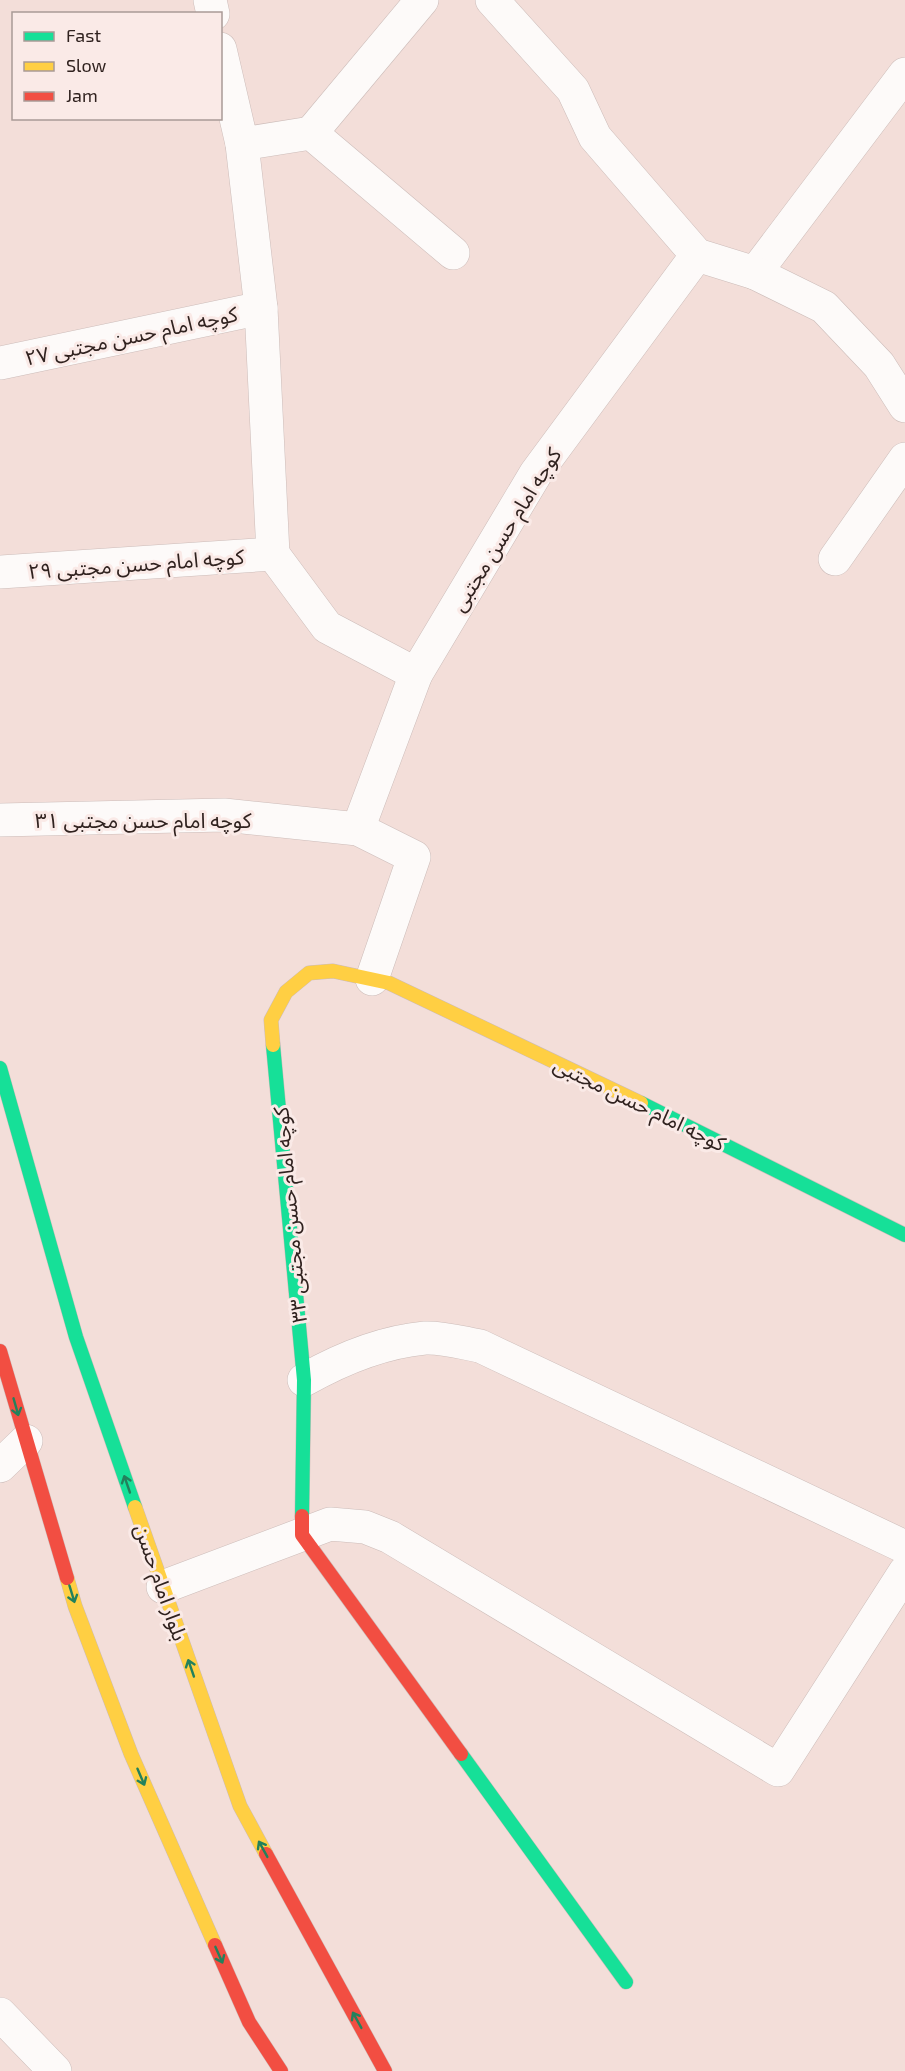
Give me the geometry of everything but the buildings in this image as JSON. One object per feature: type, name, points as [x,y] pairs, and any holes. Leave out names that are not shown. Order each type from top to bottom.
[{"type":"main road","name":"کوچه امام حسن مجتبی ۳۳","points":[[302,1535],[304,1380],[271,1020],[286,992],[309,974],[333,971],[372,979]]},
{"type":"main road","name":"کوچه امام حسن مجتبی","points":[[372,979],[389,983],[696,1129],[905,1235]]},
{"type":"main road","name":"بلوار امام حسن","points":[[0,1068],[76,1337],[240,1806],[385,2071]]},
{"type":"main road","points":[[0,1351],[75,1606],[131,1754],[249,2022],[281,2071]]},
{"type":"main road","points":[[302,1535],[626,1982]]},
{"type":"street","points":[[242,144],[311,133],[422,0]]},
{"type":"street","points":[[492,0],[573,90],[595,137],[697,255],[755,273],[824,307],[879,365],[905,406]]},
{"type":"street","points":[[222,58],[242,144],[261,308],[273,554],[327,627],[416,674]]},
{"type":"street","points":[[755,273],[905,74]]},
{"type":"street","points":[[311,133],[453,253]]},
{"type":"street","name":"کوچه امام حسن مجتبی","points":[[358,830],[416,674],[536,473],[697,255]]},
{"type":"street","name":"کوچه امام حسن مجتبی ۲۷","points":[[0,363],[261,308]]},
{"type":"street","points":[[836,559],[905,459]]},
{"type":"street","name":"کوچه امام حسن مجتبی ۲۹","points":[[0,572],[273,554]]},
{"type":"street","name":"کوچه امام حسن مجتبی ۳۱","points":[[0,820],[224,815],[358,830],[414,857],[372,979]]},
{"type":"street","points":[[304,1380],[336,1362],[385,1346],[427,1338],[480,1346],[905,1547]]},
{"type":"street","points":[[0,1466],[26,1442]]},
{"type":"street","points":[[163,1587],[330,1524],[365,1527],[390,1537],[778,1770],[905,1572]]},
{"type":"street","points":[[0,2014],[55,2071]]},
{"type":"traffic: fast","points":[[273,1045],[304,1380],[302,1516]]},
{"type":"traffic: fast","points":[[0,1068],[76,1337],[135,1507]]},
{"type":"traffic: fast","points":[[641,1103],[905,1235]]},
{"type":"traffic: fast","points":[[461,1754],[626,1982]]},
{"type":"traffic: slow","points":[[273,1045],[271,1020],[286,992],[309,973],[333,971],[389,983],[641,1103]]},
{"type":"traffic: slow","points":[[135,1507],[240,1806],[266,1854]]},
{"type":"traffic: slow","points":[[67,1578],[75,1606],[131,1754],[215,1945]]},
{"type":"traffic: jam","points":[[0,1351],[67,1578]]},
{"type":"traffic: jam","points":[[302,1516],[302,1535],[461,1754]]},
{"type":"traffic: jam","points":[[266,1854],[385,2071]]},
{"type":"traffic: jam","points":[[215,1945],[249,2022],[281,2071]]}]
